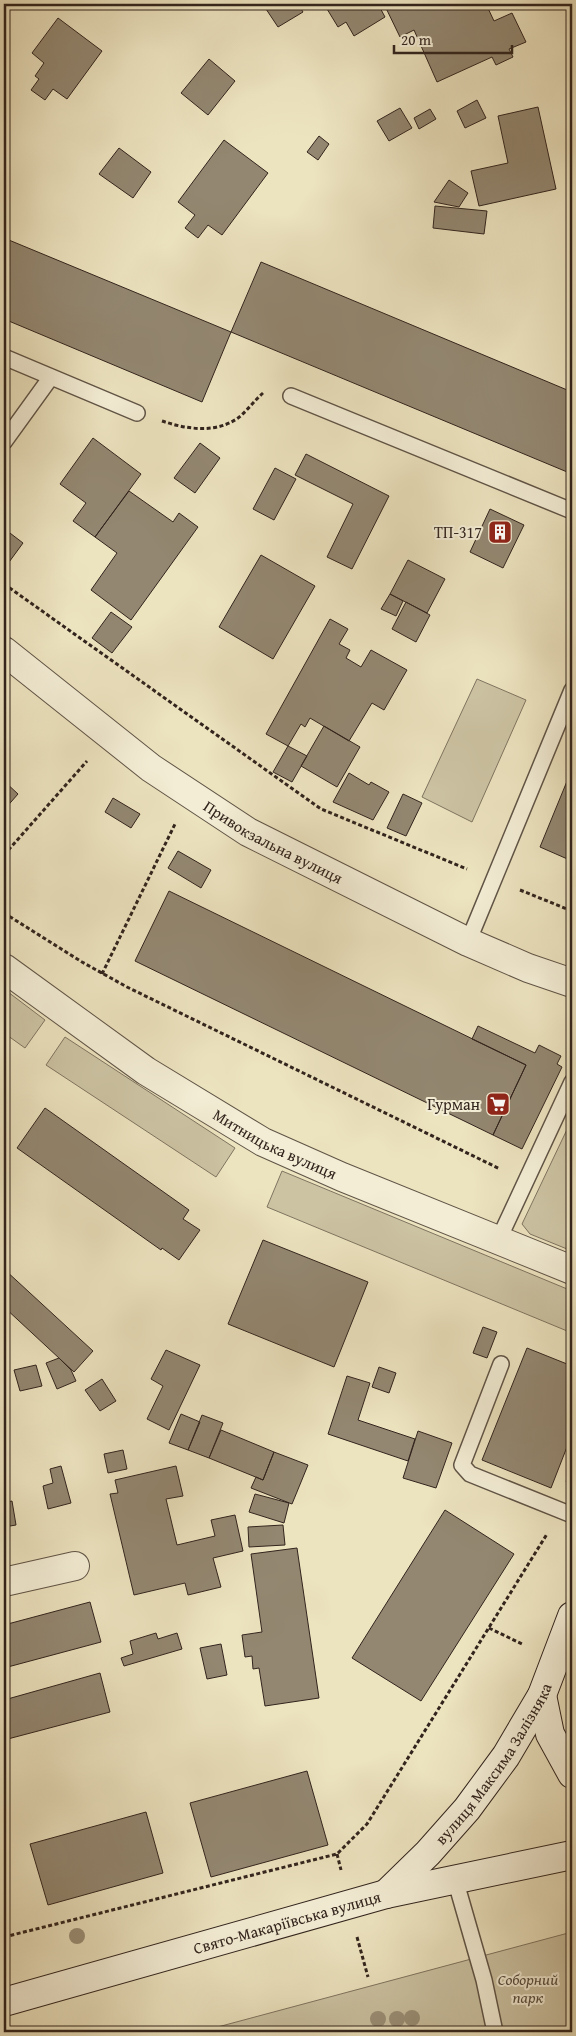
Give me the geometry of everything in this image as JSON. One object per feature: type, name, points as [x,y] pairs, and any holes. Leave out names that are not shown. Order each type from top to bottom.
[{"type":"street","name":"Привокзальна вулиця","points":[[4,651],[108,736],[189,794],[276,847],[468,942],[528,968],[572,983]]},
{"type":"street","name":"Митницька вулиця","points":[[4,968],[146,1071],[234,1126],[299,1159],[572,1270]]},
{"type":"street","points":[[4,1582],[75,1566]]},
{"type":"street","name":"вулиця Максима Залізняка","points":[[386,1894],[428,1853],[467,1809],[506,1756],[542,1694],[572,1616]]},
{"type":"street","points":[[542,1694],[550,1734],[572,1774]]},
{"type":"street","name":"Свято-Макаріївська вулиця","points":[[4,2002],[386,1894],[572,1855]]},
{"type":"lane","points":[[4,357],[138,413]]},
{"type":"lane","points":[[4,442],[51,377]]},
{"type":"lane","points":[[291,396],[572,511]]},
{"type":"lane","points":[[468,942],[572,690]]},
{"type":"lane","points":[[498,1240],[572,1082]]},
{"type":"lane","points":[[501,1364],[462,1465],[470,1474],[572,1515]]},
{"type":"lane","points":[[455,1880],[496,2032]]},
{"type":"path","points":[[138,413],[173,425],[208,429],[238,418],[268,390],[280,391],[291,396]]},
{"type":"path","points":[[4,584],[321,809],[572,911]]},
{"type":"path","points":[[4,855],[108,736]]},
{"type":"path","points":[[102,974],[189,794]]},
{"type":"path","points":[[4,913],[102,974],[503,1170],[498,1179]]},
{"type":"path","points":[[4,1937],[337,1854],[367,1824],[544,1541],[572,1467]]},
{"type":"green space","points":[[477,679],[526,700],[472,822],[422,797]]},
{"type":"green space","points":[[4,989],[45,1020],[25,1048],[4,1033]]},
{"type":"green space","points":[[65,1037],[235,1148],[216,1177],[46,1065]]},
{"type":"green space","points":[[572,1119],[572,1251],[530,1234],[522,1224]]},
{"type":"green space","points":[[282,1171],[572,1291],[572,1333],[267,1207]]},
{"type":"green space","name":"Соборний парк","points":[[572,1932],[572,2032],[199,2032]]},
{"type":"building","points":[[267,4],[298,4],[303,12],[278,27],[264,6]]},
{"type":"building","points":[[306,4],[316,4],[308,9]]},
{"type":"building","points":[[324,4],[378,4],[385,17],[354,36],[346,22],[338,27]]},
{"type":"building","points":[[384,4],[486,4],[494,21],[512,13],[526,42],[509,49],[513,57],[496,65],[492,57],[437,82],[414,30],[400,37]]},
{"type":"building","points":[[58,18],[102,51],[67,99],[53,89],[45,100],[31,90],[39,79],[35,76],[44,63],[32,53]]},
{"type":"building","points":[[209,59],[235,81],[208,115],[181,93]]},
{"type":"building","points":[[477,100],[486,118],[465,128],[457,111]]},
{"type":"building","points":[[538,107],[556,189],[479,206],[471,171],[508,163],[498,116]]},
{"type":"building","points":[[400,108],[412,128],[389,141],[377,121]]},
{"type":"building","points":[[430,109],[436,119],[419,129],[414,118]]},
{"type":"building","points":[[319,136],[329,144],[318,160],[307,152]]},
{"type":"building","points":[[224,140],[268,173],[222,235],[208,225],[198,238],[185,228],[195,215],[178,202]]},
{"type":"building","points":[[119,148],[151,172],[133,198],[99,174]]},
{"type":"building","points":[[449,180],[468,193],[459,207],[434,202]]},
{"type":"building","points":[[435,206],[487,211],[484,234],[433,228]]},
{"type":"building","points":[[4,238],[231,332],[202,402],[4,319]]},
{"type":"building","points":[[261,262],[572,392],[572,474],[231,332]]},
{"type":"building","points":[[93,438],[141,474],[95,537],[73,521],[86,503],[60,484]]},
{"type":"building","points":[[200,443],[220,458],[195,493],[174,478]]},
{"type":"building","points":[[306,454],[389,496],[352,569],[327,557],[353,504],[295,475]]},
{"type":"building","points":[[275,468],[296,479],[274,520],[253,509]]},
{"type":"building","points":[[129,491],[173,522],[179,513],[198,527],[131,620],[91,590],[117,553],[95,537]]},
{"type":"building","name":"ТП-317","points":[[490,509],[524,525],[503,568],[470,552]]},
{"type":"building","points":[[6,530],[23,543],[4,569],[4,533]]},
{"type":"building","points":[[261,555],[315,586],[273,659],[219,627]]},
{"type":"building","points":[[408,560],[445,579],[427,613],[390,594]]},
{"type":"building","points":[[390,594],[403,601],[396,616],[381,609]]},
{"type":"building","points":[[406,602],[430,615],[416,642],[392,629]]},
{"type":"building","points":[[111,612],[132,627],[112,653],[92,638]]},
{"type":"building","points":[[330,619],[348,629],[339,644],[350,650],[346,658],[361,667],[371,650],[407,670],[384,710],[372,703],[349,741],[310,718],[305,727],[301,724],[288,746],[266,734]]},
{"type":"building","points":[[324,726],[360,747],[337,787],[301,766]]},
{"type":"building","points":[[288,746],[307,756],[292,782],[273,772]]},
{"type":"building","points":[[572,769],[572,861],[540,847]]},
{"type":"building","points":[[349,773],[369,785],[371,782],[389,792],[373,820],[333,802]]},
{"type":"building","points":[[4,781],[18,794],[4,810]]},
{"type":"building","points":[[403,794],[422,803],[406,836],[387,828]]},
{"type":"building","points":[[113,798],[140,814],[131,828],[105,812]]},
{"type":"building","points":[[178,851],[211,870],[201,888],[168,868]]},
{"type":"building","points":[[169,891],[526,1065],[493,1135],[135,961]]},
{"type":"building","points":[[478,1026],[535,1053],[539,1045],[561,1056],[557,1064],[562,1067],[522,1149],[493,1135],[526,1065],[472,1039]]},
{"type":"building","points":[[45,1108],[189,1210],[183,1219],[200,1230],[179,1260],[162,1248],[161,1250],[17,1148]]},
{"type":"building","points":[[263,1240],[368,1282],[334,1367],[228,1324]]},
{"type":"building","points":[[4,1269],[93,1351],[74,1372],[4,1307]]},
{"type":"building","points":[[483,1327],[497,1332],[487,1358],[473,1353]]},
{"type":"building","points":[[527,1348],[572,1366],[572,1434],[551,1488],[482,1460]]},
{"type":"building","points":[[166,1350],[200,1365],[169,1430],[147,1419],[163,1386],[151,1379]]},
{"type":"building","points":[[59,1358],[71,1370],[76,1381],[57,1389],[46,1363]]},
{"type":"building","points":[[36,1365],[42,1386],[20,1391],[14,1370]]},
{"type":"building","points":[[379,1367],[396,1373],[389,1393],[372,1387]]},
{"type":"building","points":[[347,1376],[370,1383],[358,1420],[415,1439],[408,1461],[328,1434]]},
{"type":"building","points":[[102,1379],[116,1401],[100,1411],[85,1390]]},
{"type":"building","points":[[181,1414],[200,1422],[188,1450],[169,1443]]},
{"type":"building","points":[[202,1415],[223,1423],[209,1458],[188,1450]]},
{"type":"building","points":[[221,1430],[274,1452],[263,1480],[209,1458]]},
{"type":"building","points":[[418,1431],[452,1443],[436,1488],[403,1478]]},
{"type":"building","points":[[123,1450],[127,1469],[108,1473],[104,1454]]},
{"type":"building","points":[[274,1452],[308,1465],[292,1504],[251,1488],[256,1477],[263,1480]]},
{"type":"building","points":[[61,1466],[71,1503],[48,1509],[43,1486],[53,1483],[50,1469]]},
{"type":"building","points":[[176,1466],[183,1496],[166,1499],[177,1545],[215,1536],[211,1520],[235,1515],[243,1551],[213,1558],[221,1587],[188,1595],[185,1583],[134,1595],[110,1494],[118,1493],[115,1480]]},
{"type":"building","points":[[255,1494],[289,1503],[284,1523],[249,1512]]},
{"type":"building","points":[[12,1501],[16,1525],[4,1527],[4,1503]]},
{"type":"building","points":[[445,1510],[514,1554],[421,1701],[352,1658]]},
{"type":"building","points":[[283,1525],[285,1545],[249,1547],[248,1527]]},
{"type":"building","points":[[297,1548],[319,1698],[265,1706],[259,1668],[253,1669],[252,1656],[245,1657],[242,1635],[262,1632],[251,1554]]},
{"type":"building","points":[[90,1602],[101,1642],[4,1668],[4,1625]]},
{"type":"building","points":[[156,1633],[158,1639],[177,1633],[182,1649],[124,1666],[121,1658],[133,1654],[130,1641]]},
{"type":"building","points":[[221,1644],[227,1675],[207,1679],[200,1648]]},
{"type":"building","points":[[100,1673],[110,1712],[4,1740],[4,1700]]},
{"type":"building","points":[[307,1771],[328,1845],[211,1877],[190,1803]]},
{"type":"building","points":[[146,1812],[163,1873],[48,1905],[30,1844]]},
{"type":"place","name":"ТП-317","points":[[500,532]]},
{"type":"place","name":"Гурман","points":[[498,1104]]}]
